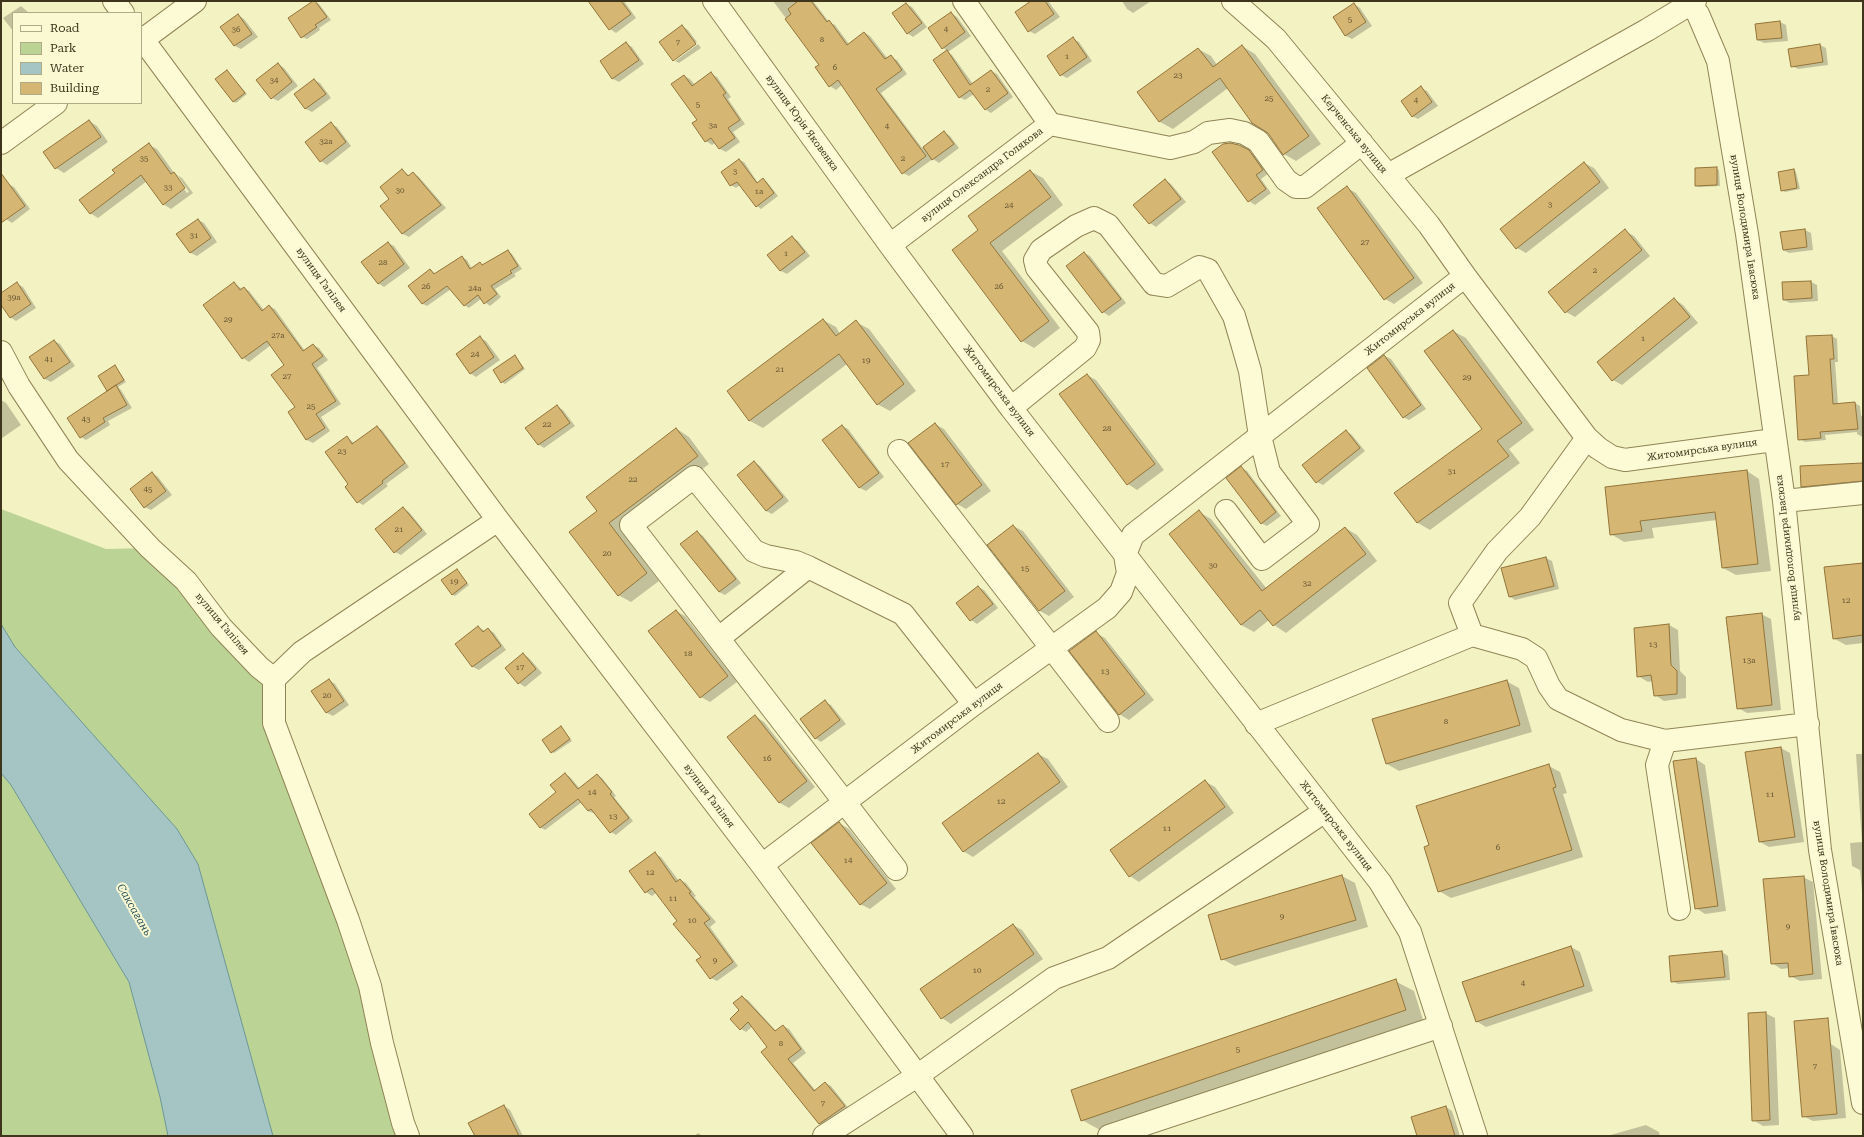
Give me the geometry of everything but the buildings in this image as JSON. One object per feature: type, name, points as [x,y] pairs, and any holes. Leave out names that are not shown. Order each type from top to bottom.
[{"type":"street","points":[[114,1],[122,12]]},
{"type":"street","name":"вулиця Галілея","points":[[195,1],[142,39],[498,520],[762,865],[962,1136]]},
{"type":"street","name":"вулиця Юрія Яковенка","points":[[714,1],[890,245]]},
{"type":"street","name":"вулиця Олександра Голякова","points":[[890,245],[1050,124],[964,1]]},
{"type":"street","name":"Керченська вулиця","points":[[1234,1],[1276,39],[1429,225],[1465,276]]},
{"type":"street","points":[[1388,175],[1691,2]]},
{"type":"street","name":"вулиця Володимира Івасюка","points":[[1691,2],[1698,14],[1718,61],[1747,234],[1774,440],[1784,501],[1820,850],[1863,1103]]},
{"type":"street","points":[[1,143],[55,104]]},
{"type":"street","points":[[1050,124],[1170,148],[1194,142],[1208,133],[1230,130],[1244,133],[1258,142],[1286,180],[1296,188],[1305,187],[1362,143]]},
{"type":"street","points":[[1011,408],[1085,348],[1089,340],[1088,332],[1037,268],[1035,260],[1041,250],[1076,226],[1094,218],[1108,225],[1154,284],[1167,286],[1199,267],[1208,270],[1234,316],[1250,371],[1260,436],[1269,472],[1308,524],[1262,559],[1226,511]]},
{"type":"street","name":"Житомирська вулиця","points":[[890,245],[1011,408],[1380,882],[1410,932],[1476,1136]]},
{"type":"street","name":"Житомирська вулиця","points":[[762,865],[974,704],[1107,608],[1121,592],[1128,573],[1125,555],[1133,535],[1465,276],[1587,438],[1598,448],[1612,457],[1626,460],[1774,440]]},
{"type":"street","name":"вулиця Галілея","points":[[1,352],[19,386],[68,460],[150,548],[186,581],[221,627],[259,667],[274,679]]},
{"type":"street","points":[[1472,635],[1460,603],[1497,551],[1530,517],[1587,438]]},
{"type":"street","points":[[899,451],[1108,721]]},
{"type":"street","points":[[896,869],[631,525],[694,477],[754,551],[766,556],[796,562],[808,567],[903,614],[974,704]]},
{"type":"street","points":[[1784,501],[1863,493]]},
{"type":"street","points":[[408,1136],[403,1123],[382,1043],[370,986],[346,913],[274,723],[274,679],[302,652],[498,520]]},
{"type":"street","points":[[719,638],[808,567]]},
{"type":"street","points":[[1256,724],[1472,635],[1522,649],[1536,658],[1549,686],[1558,699],[1621,730],[1665,741],[1808,724]]},
{"type":"street","points":[[1665,741],[1657,765],[1679,909]]},
{"type":"street","points":[[824,1136],[917,1076],[1054,978],[1108,958],[1324,811]]},
{"type":"street","points":[[1110,1136],[1441,1026]]},
{"type":"green space","points":[[1,509],[106,549],[150,548],[259,667],[273,702],[408,1136],[273,1136],[198,864],[177,829],[15,647],[1,624]]},
{"type":"green space","points":[[1,773],[11,785],[129,982],[160,1097],[168,1136],[1,1136]]},
{"type":"water","name":"Саксагань","points":[[1,624],[15,647],[177,829],[198,864],[273,1136],[168,1136],[160,1097],[129,982],[11,785],[1,773]]}]
